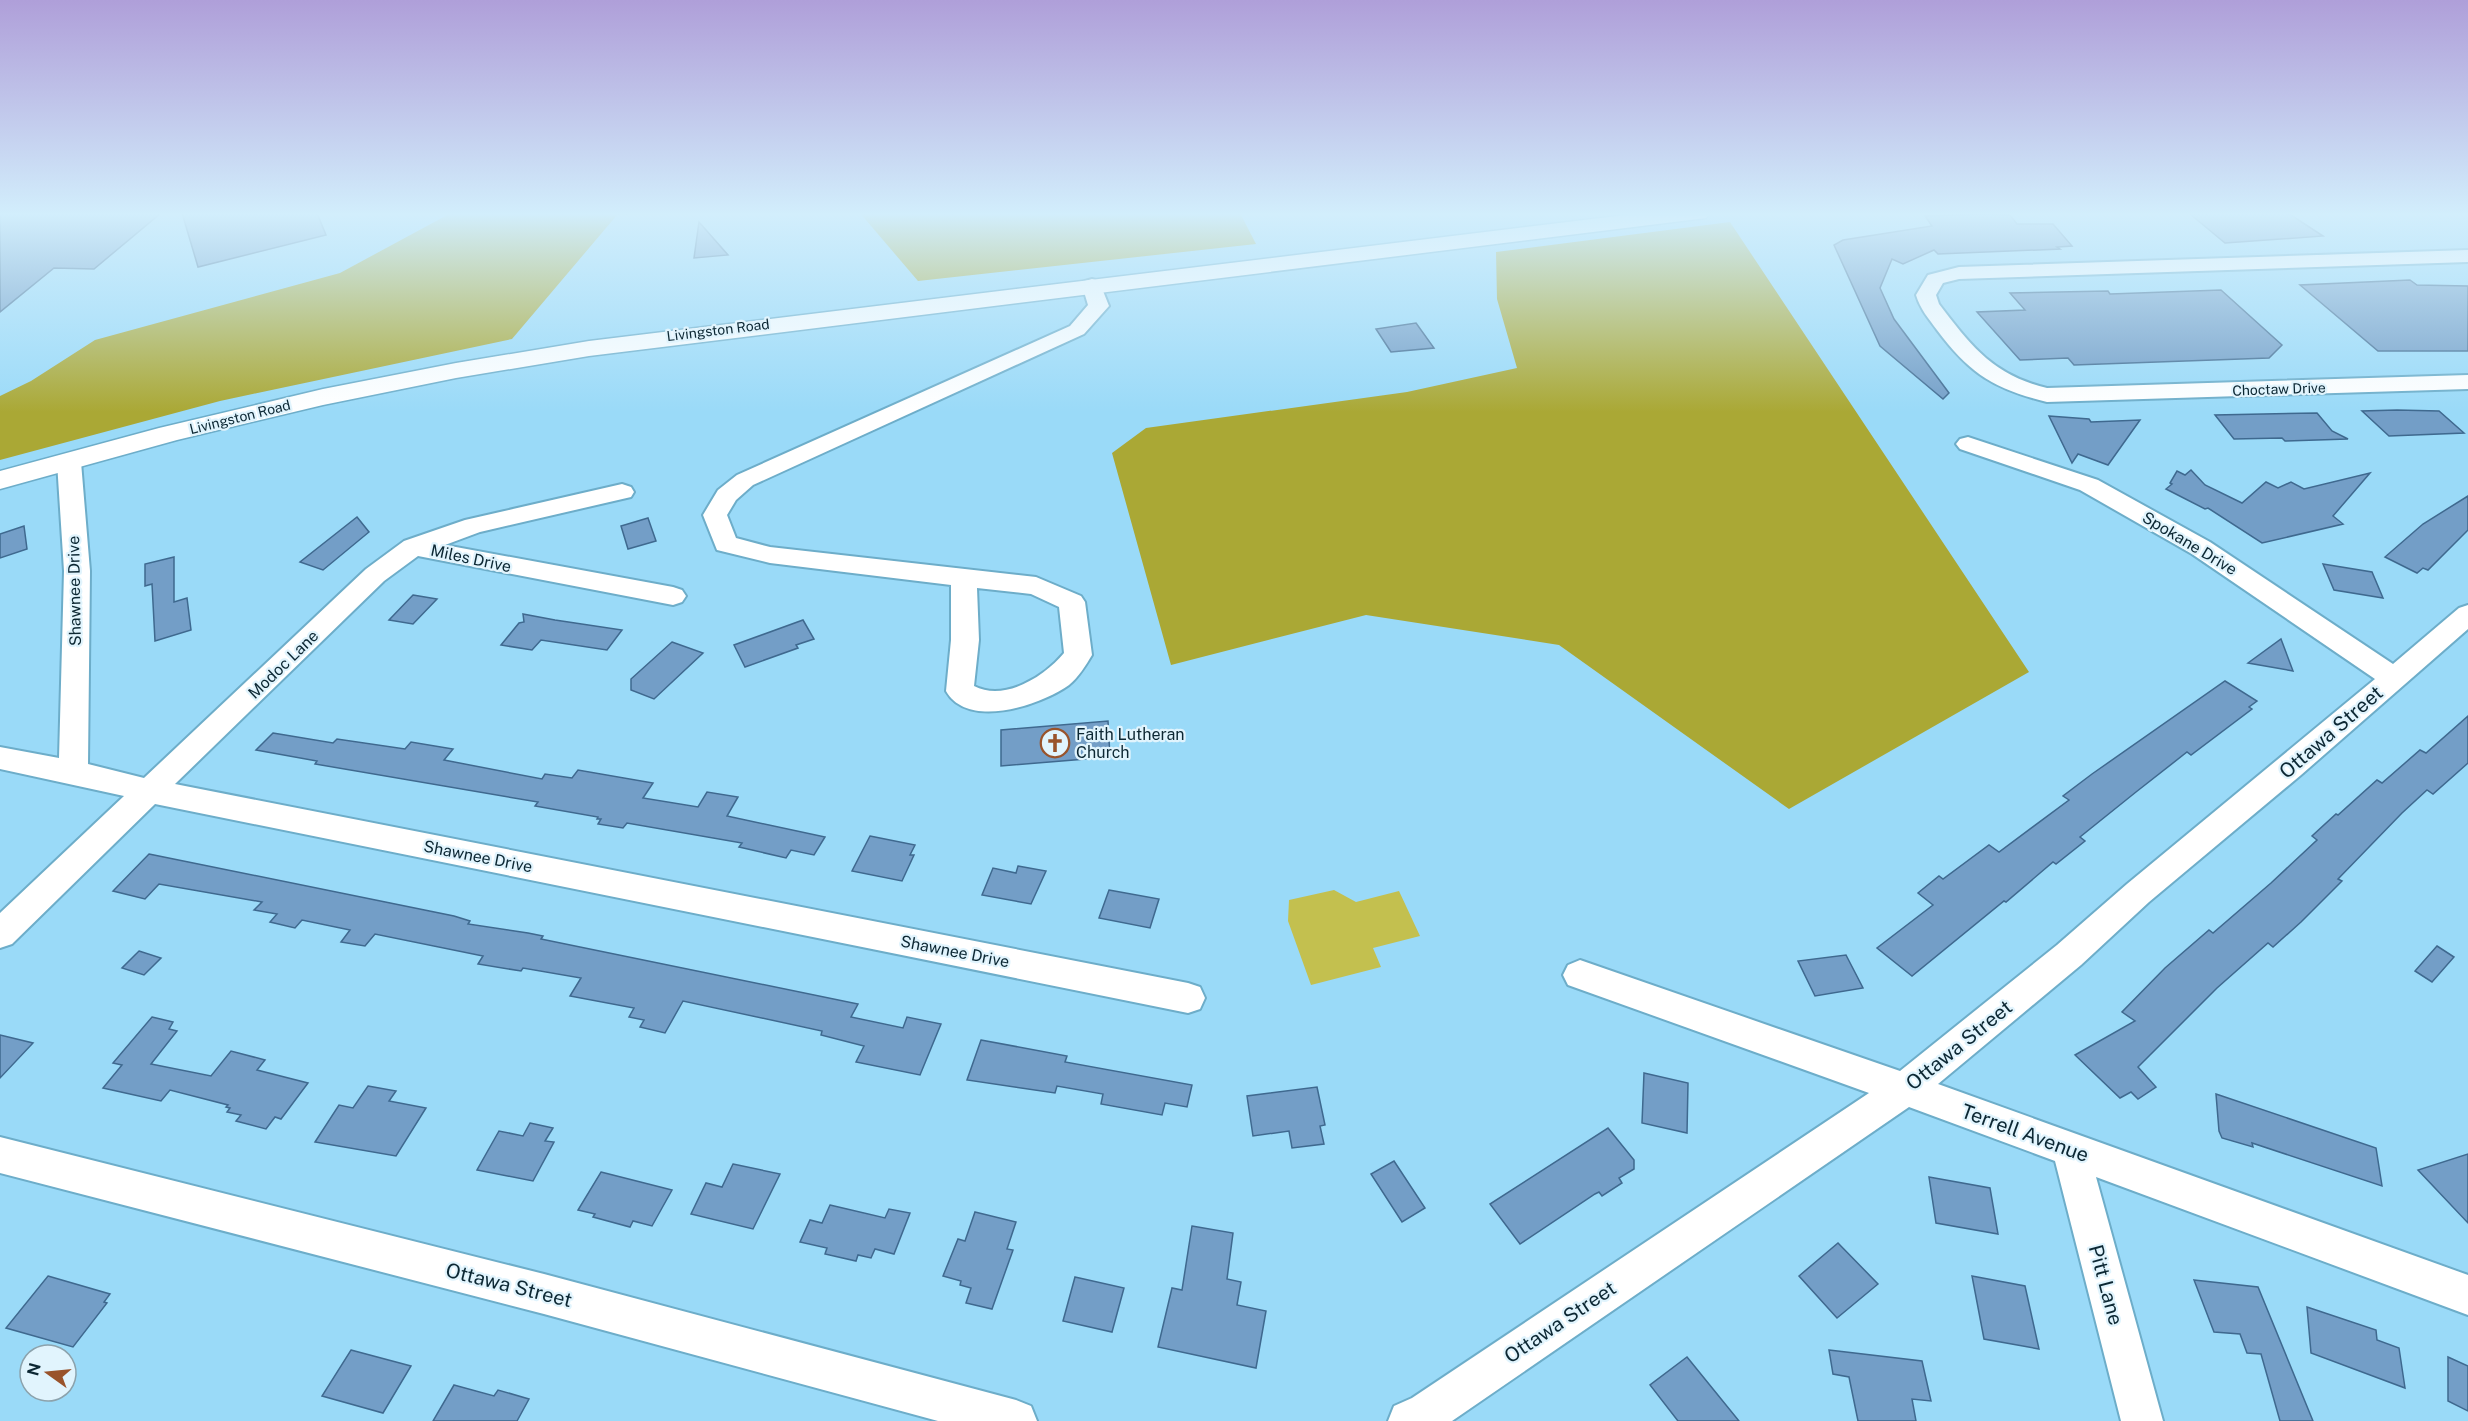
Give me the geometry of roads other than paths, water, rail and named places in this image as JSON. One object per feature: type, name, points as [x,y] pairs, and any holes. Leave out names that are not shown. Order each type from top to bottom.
[{"type":"main road","name":"Livingston Road","points":[[0,480],[291,404],[579,350],[1140,279]]},
{"type":"street","name":"Choctaw Drive","points":[[1935,279],[1926,295],[1929,305],[1974,364],[2008,384],[2047,395],[2468,382]]},
{"type":"street","points":[[964,579],[964,640],[960,691],[979,701],[1017,699],[1060,677],[1078,655],[1072,602],[1036,586],[770,555],[726,544],[715,515],[727,495],[745,480],[1077,330],[1099,306],[1092,285]]},
{"type":"street","name":"Spokane Drive","points":[[1968,444],[2089,485],[2245,576],[2394,678]]},
{"type":"street","name":"Shawnee Drive","points":[[69,462],[77,572],[73,772],[150,791],[1188,998]]},
{"type":"street","name":"Modoc Lane","points":[[0,934],[375,575],[413,546],[474,526],[622,492]]},
{"type":"street","name":"Miles Drive","points":[[413,546],[673,596]]},
{"type":"street","name":"Ottawa Street","points":[[1409,1421],[1427,1413],[1905,1089],[2069,955],[2138,893],[2468,614]]},
{"type":"street","points":[[0,758],[73,772]]},
{"type":"street","name":"Terrell Avenue","points":[[1580,975],[1905,1089],[2468,1294]]},
{"type":"street","name":"Pitt Lane","points":[[2070,1149],[2142,1421]]},
{"type":"street","name":"Ottawa Street","points":[[0,1155],[555,1297],[1016,1421]]},
{"type":"place","name":"Faith Lutheran Church","points":[[1055,743]]}]
